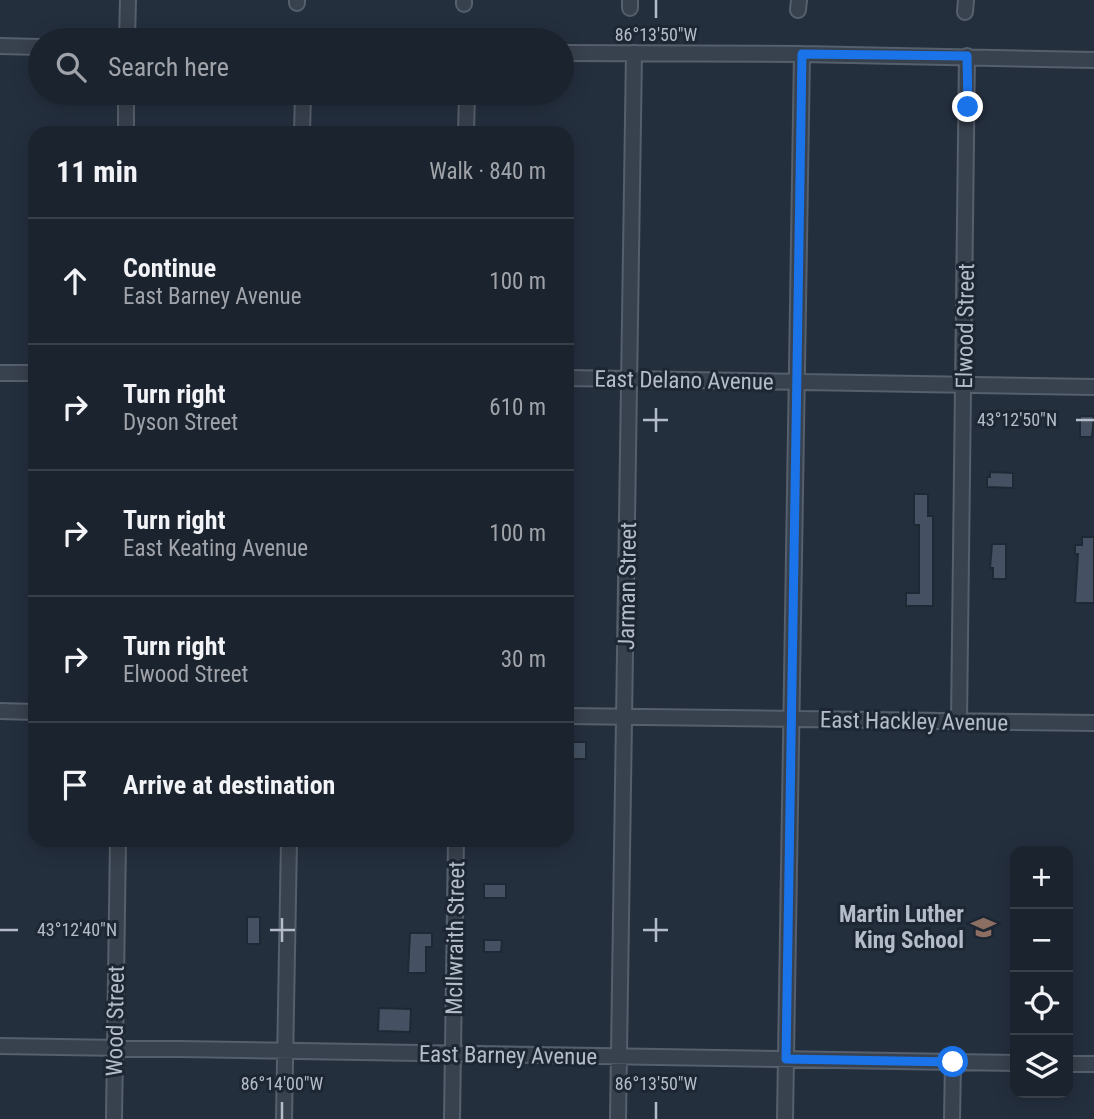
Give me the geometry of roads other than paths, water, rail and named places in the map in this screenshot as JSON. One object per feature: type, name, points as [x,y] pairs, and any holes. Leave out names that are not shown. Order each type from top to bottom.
[{"type":"street","points":[[127,28],[128,0]]},
{"type":"street","points":[[0,46],[28,47]]},
{"type":"street","name":"Jarman Street","points":[[618,1119],[635,52]]},
{"type":"street","points":[[574,53],[967,56],[1094,60]]},
{"type":"street","points":[[785,1119],[802,54]]},
{"type":"street","name":"Elwood Street","points":[[959,722],[967,56]]},
{"type":"street","points":[[126,105],[126,126]]},
{"type":"street","points":[[302,126],[303,105]]},
{"type":"street","points":[[466,126],[467,105]]},
{"type":"street","points":[[0,373],[28,373]]},
{"type":"street","name":"East Delano Avenue","points":[[574,378],[1094,387]]},
{"type":"street","points":[[0,711],[28,712]]},
{"type":"street","name":"East Hackley Avenue","points":[[574,716],[1094,723]]},
{"type":"street","name":"Wood Street","points":[[114,1119],[118,847]]},
{"type":"street","points":[[284,1119],[289,847]]},
{"type":"street","name":"McIlwraith Street","points":[[452,1119],[456,847]]},
{"type":"street","name":"East Barney Avenue","points":[[0,1046],[1010,1063]]},
{"type":"street","points":[[952,1119],[953,1062]]},
{"type":"street","points":[[1073,1064],[1094,1064]]},
{"type":"place","name":"Martin Luther King School","points":[[984,927]]}]
